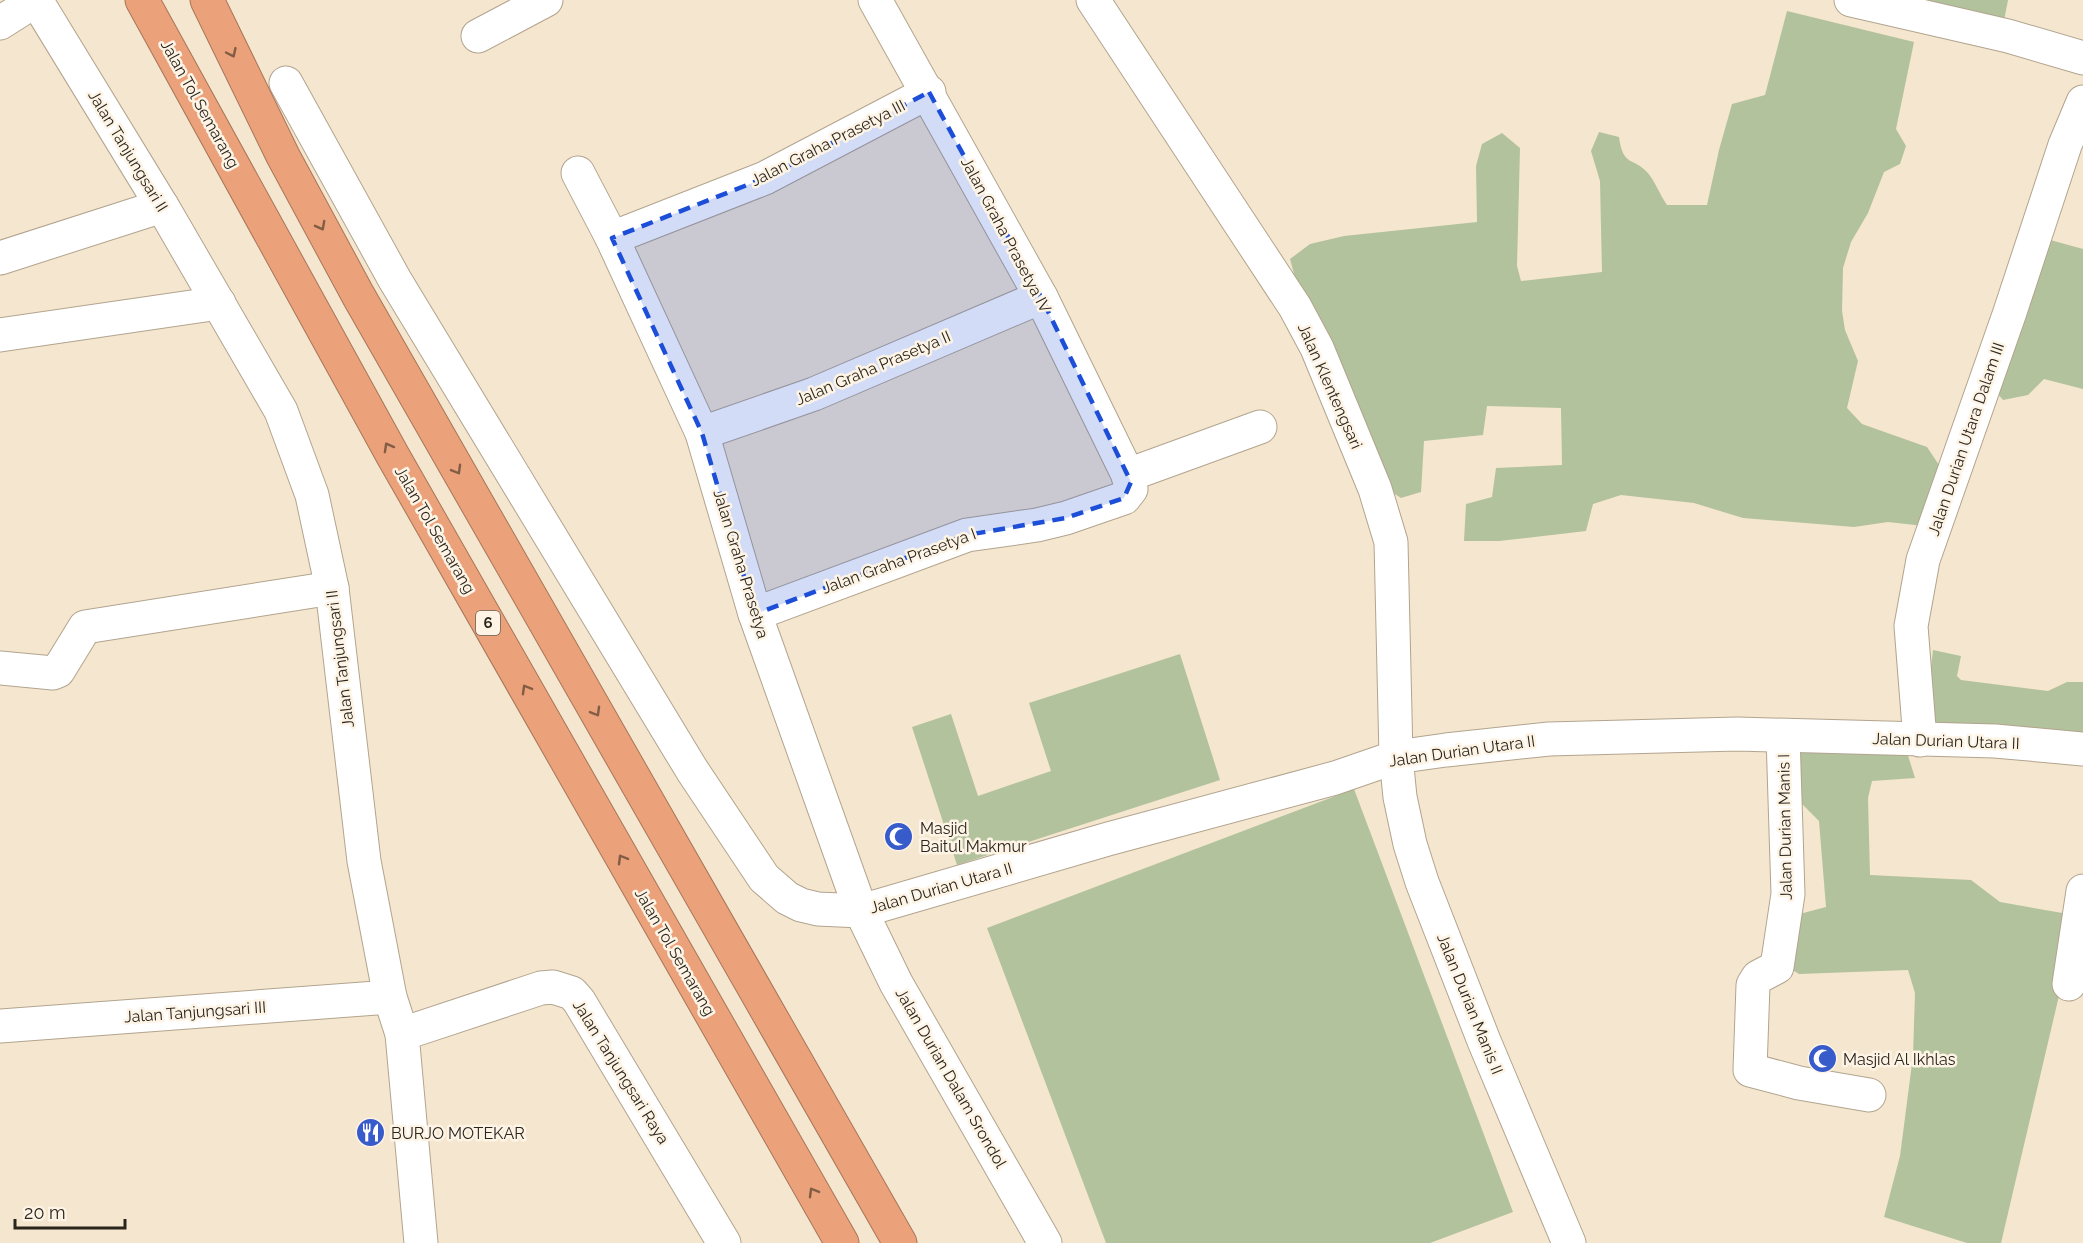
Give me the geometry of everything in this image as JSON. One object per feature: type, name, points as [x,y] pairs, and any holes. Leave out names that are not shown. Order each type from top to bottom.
[{"type":"highway","name":"Jalan Tol Semarang","points":[[142,0],[393,456],[842,1243]]},
{"type":"highway","points":[[207,0],[283,156],[358,296],[900,1243]]},
{"type":"street","points":[[0,23],[36,0]]},
{"type":"street","name":"Jalan Tanjungsari II","points":[[36,0],[162,206],[281,411],[312,495],[332,588],[364,861],[390,997],[402,1034],[421,1243]]},
{"type":"street","points":[[478,36],[546,0]]},
{"type":"street","name":"Jalan Graha Prasetya IV","points":[[875,0],[929,92],[1041,297],[1128,475]]},
{"type":"street","name":"Jalan Klentengsari","points":[[1093,0],[1295,307],[1317,348],[1370,478],[1390,542],[1396,757]]},
{"type":"street","points":[[1851,0],[2008,36],[2083,58]]},
{"type":"street","name":"Jalan Durian Utara II","points":[[286,83],[395,280],[692,770],[764,878],[787,898],[801,905],[818,909],[861,911],[1108,839],[1335,778],[1396,757],[1549,739],[1737,734],[1995,741],[2083,749]]},
{"type":"street","name":"Jalan Graha Prasetya III","points":[[619,234],[765,178],[929,92]]},
{"type":"street","name":"Jalan Durian Utara Dalam III","points":[[1920,740],[1911,626],[1923,560],[2010,312],[2074,149],[2083,102]]},
{"type":"street","name":"Jalan Graha Prasetya","points":[[578,172],[619,234],[702,433],[755,614],[861,911]]},
{"type":"street","points":[[0,258],[162,206]]},
{"type":"street","name":"Jalan Graha Prasetya II","points":[[702,433],[814,394],[1041,297]]},
{"type":"street","points":[[0,335],[219,303]]},
{"type":"street","points":[[1128,475],[1260,427]]},
{"type":"street","name":"Jalan Graha Prasetya I","points":[[755,614],[968,535],[1037,525],[1124,498],[1131,489],[1128,475]]},
{"type":"street","points":[[0,668],[53,673],[58,671],[85,627],[332,588]]},
{"type":"street","name":"Jalan Durian Manis I","points":[[1783,736],[1787,906],[1777,967],[1758,977],[1753,985],[1750,1070],[1799,1083],[1869,1095]]},
{"type":"street","name":"Jalan Durian Manis II","points":[[1396,757],[1400,798],[1422,882],[1484,1041],[1569,1243]]},
{"type":"street","points":[[2069,984],[2083,891]]},
{"type":"street","name":"Jalan Durian Dalam Srondol","points":[[861,911],[896,983],[1045,1243]]},
{"type":"street","name":"Jalan Tanjungsari Raya","points":[[402,1034],[541,988],[553,987],[572,993],[609,1048],[724,1243]]},
{"type":"street","name":"Jalan Tanjungsari III","points":[[0,1026],[390,997]]},
{"type":"highlighted area","points":[[929,92],[1041,297],[1131,482],[1124,498],[1066,518],[967,535],[755,614],[702,433],[612,238],[765,178]]},
{"type":"green space","points":[[1876,0],[2008,0],[2003,26]]},
{"type":"green space","points":[[1787,11],[1914,42],[1896,129],[1906,146],[1900,164],[1884,172],[1868,213],[1851,242],[1843,268],[1842,311],[1845,330],[1858,361],[1847,408],[1862,424],[1927,447],[1941,468],[1924,526],[1888,522],[1854,527],[1743,518],[1694,503],[1621,495],[1593,504],[1586,531],[1499,541],[1464,541],[1466,504],[1492,497],[1496,468],[1562,465],[1561,408],[1487,406],[1483,435],[1424,441],[1421,492],[1401,498],[1381,485],[1296,281],[1290,259],[1310,244],[1344,236],[1477,222],[1476,166],[1482,144],[1502,133],[1520,148],[1517,266],[1521,281],[1602,272],[1600,181],[1591,151],[1599,132],[1619,137],[1623,153],[1647,172],[1667,205],[1707,205],[1732,104],[1765,95]]},
{"type":"green space","points":[[2043,238],[2083,249],[2083,389],[2044,379],[2028,395],[2003,400],[1997,393]]},
{"type":"green space","points":[[1933,650],[1961,656],[1957,676],[1961,680],[2048,691],[2067,682],[2083,682],[2083,740],[1932,731],[1927,703]]},
{"type":"green space","points":[[1180,654],[1220,780],[957,865],[912,727],[951,714],[978,796],[1051,771],[1029,703]]},
{"type":"green space","points":[[1790,746],[1906,749],[1915,778],[1872,781],[1868,798],[1870,875],[1971,880],[2000,902],[2068,914],[2065,970],[2001,1243],[1967,1243],[1884,1217],[1900,1156],[1913,1056],[1915,993],[1908,970],[1799,974],[1786,966],[1792,916],[1826,907],[1819,821],[1801,803]]},
{"type":"green space","points":[[1354,789],[1513,1212],[1430,1243],[1106,1243],[987,928]]},
{"type":"place","name":"Masjid Baitul Makmur","points":[[899,837]]},
{"type":"place","name":"Masjid Al Ikhlas","points":[[1822,1059]]},
{"type":"place","name":"BURJO MOTEKAR","points":[[370,1133]]}]
